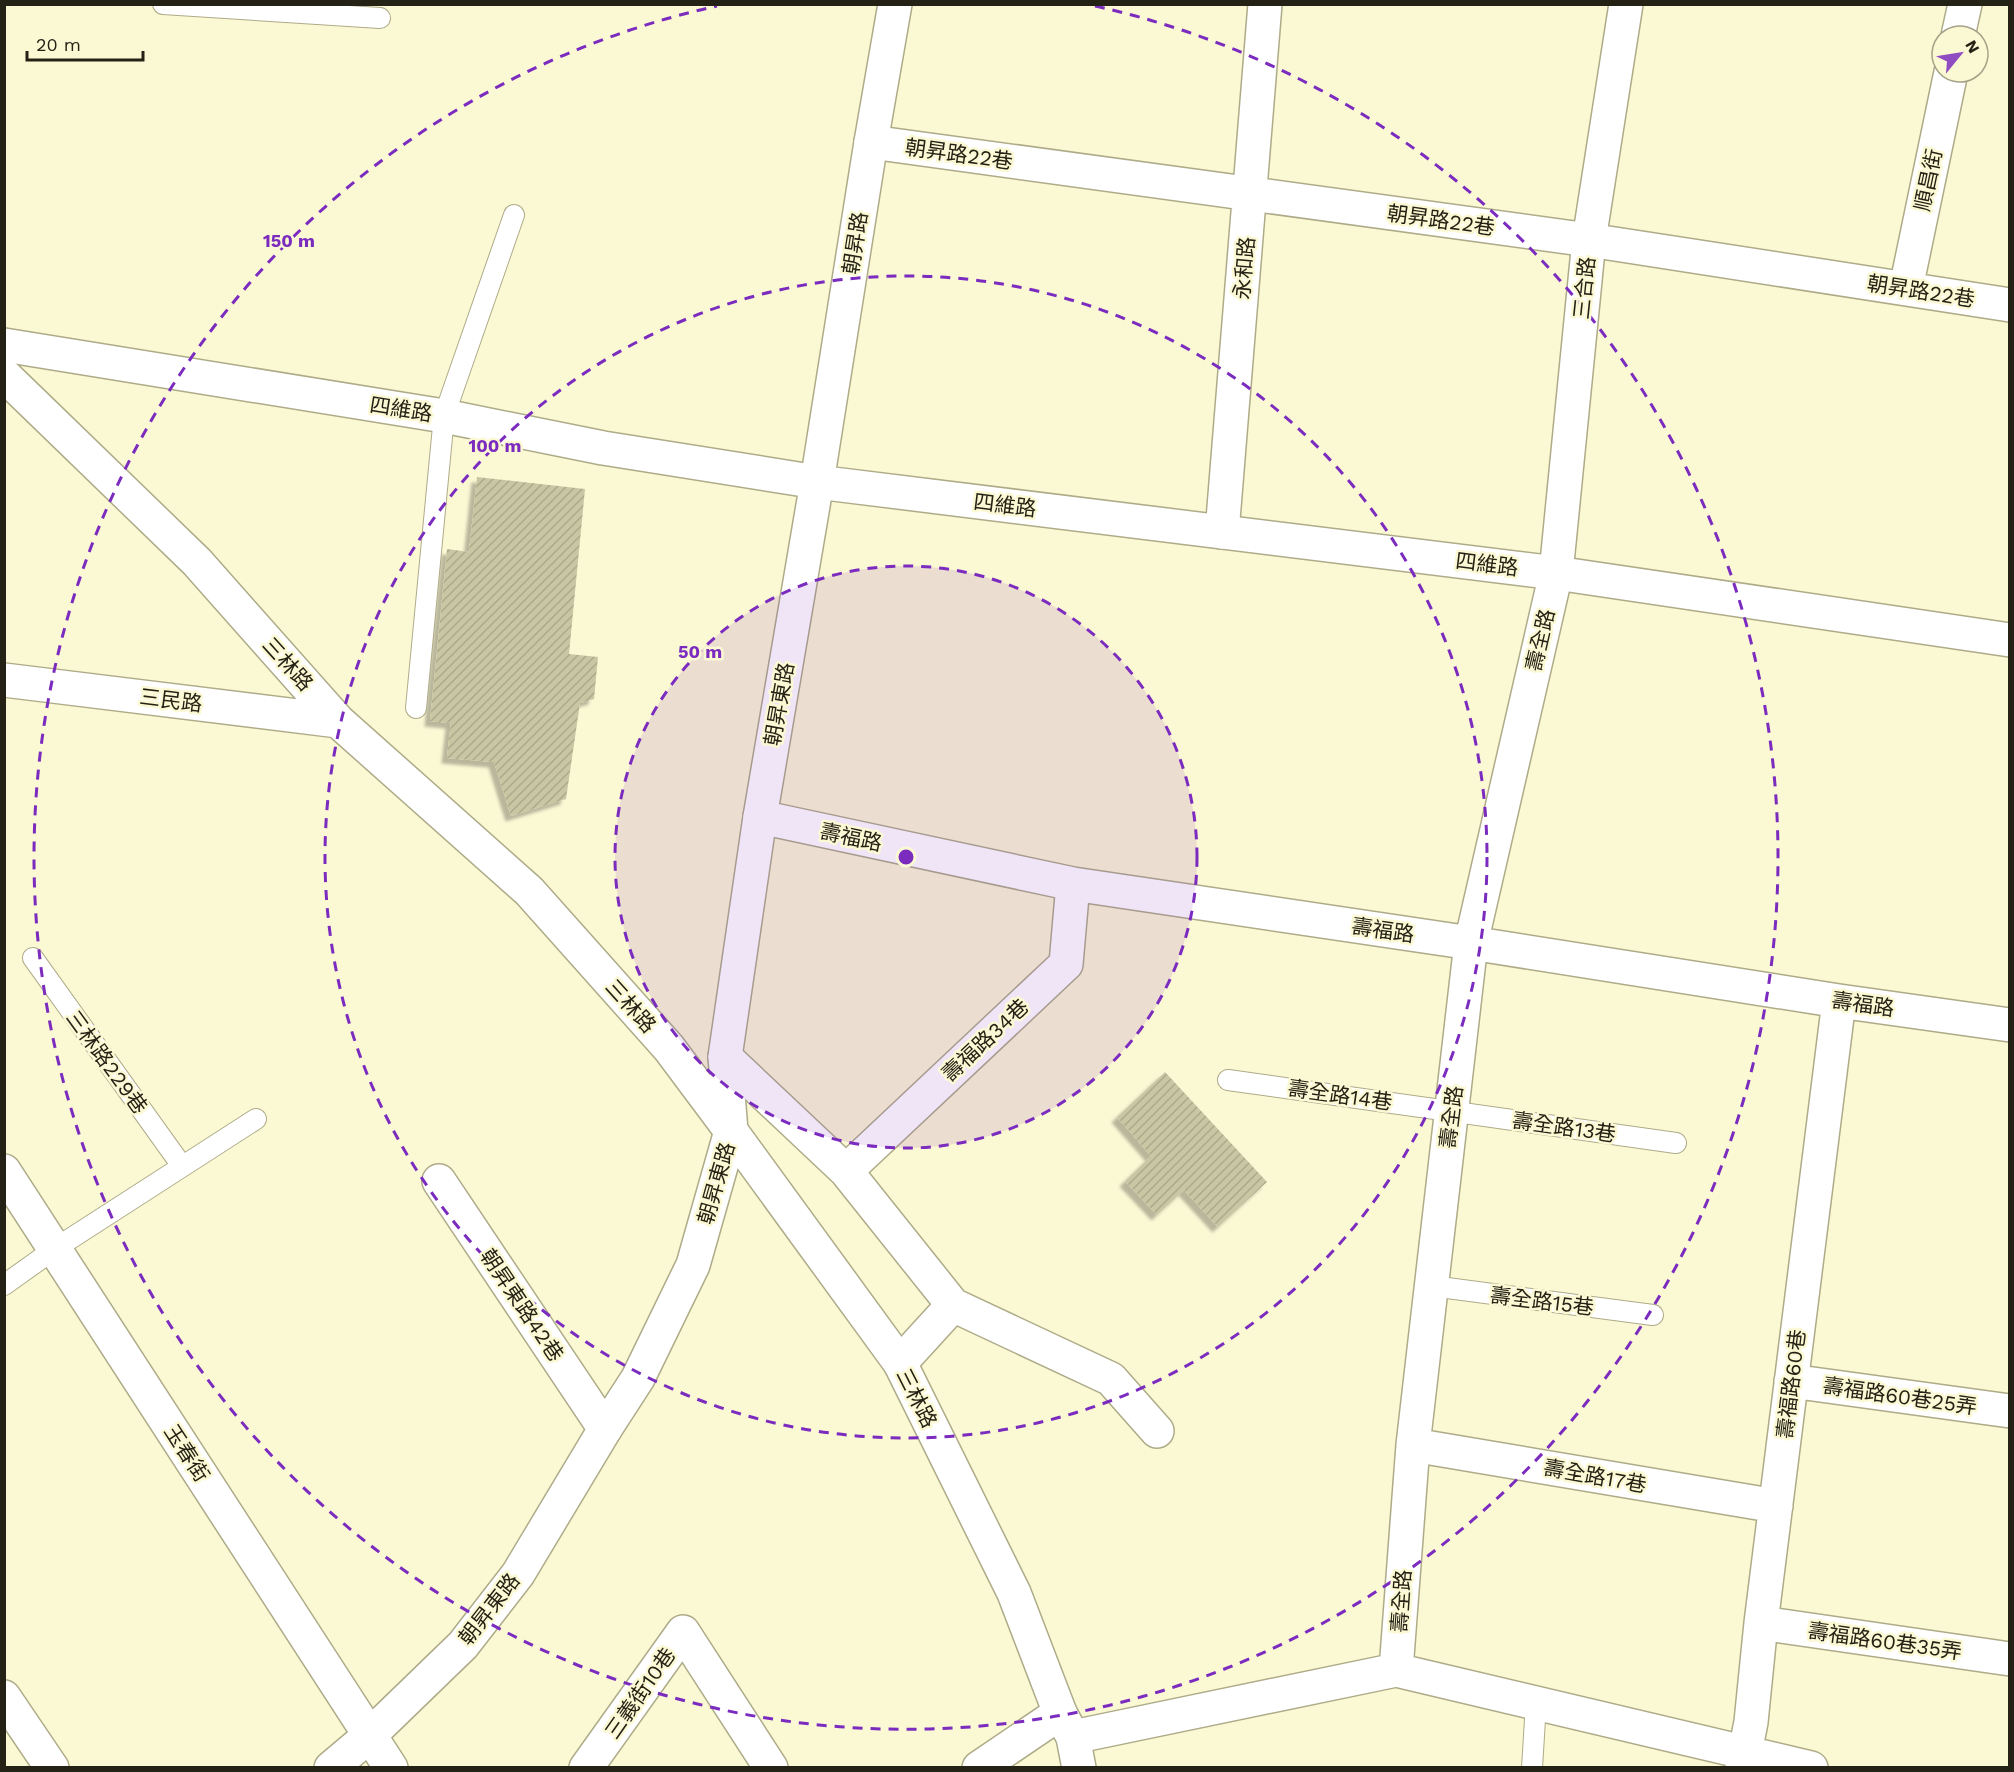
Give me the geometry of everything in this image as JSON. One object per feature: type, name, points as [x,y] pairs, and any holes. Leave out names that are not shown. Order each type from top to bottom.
[{"type":"street","name":"朝昇路","points":[[817,482],[895,4]]},
{"type":"street","name":"永和路","points":[[1222,532],[1265,4]]},
{"type":"street","name":"三合路","points":[[1556,573],[1589,240],[1626,4]]},
{"type":"street","points":[[1961,24],[1965,4]]},
{"type":"street","name":"順昌街","points":[[1906,288],[1948,84]]},
{"type":"street","name":"朝昇路22巷","points":[[871,142],[1589,240],[2010,305]]},
{"type":"street","name":"四維路","points":[[4,345],[444,416],[603,448],[817,482],[1556,573],[2010,640]]},
{"type":"street","name":"三林路","points":[[4,375],[197,562],[338,721],[529,891],[669,1048],[900,1363],[1014,1593],[1071,1739]]},
{"type":"street","name":"朝昇東路","points":[[331,1767],[369,1736],[463,1645],[518,1574],[638,1378],[693,1265],[731,1131],[726,1057],[760,818],[817,482]]},
{"type":"street","name":"壽全路","points":[[1396,1670],[1413,1445],[1471,943],[1556,573]]},
{"type":"street","name":"三民路","points":[[4,680],[338,721]]},
{"type":"street","name":"壽福路","points":[[760,818],[1073,884],[2010,1025]]},
{"type":"street","name":"壽福路34巷","points":[[846,1171],[1066,964],[1073,884]]},
{"type":"street","name":"壽福路60巷","points":[[1743,1760],[1751,1722],[1761,1623],[1839,1001]]},
{"type":"street","points":[[726,1057],[846,1171],[953,1305],[1111,1379],[1157,1431]]},
{"type":"street","name":"玉春街","points":[[4,1171],[391,1767]]},
{"type":"street","name":"朝昇東路42巷","points":[[439,1181],[605,1429]]},
{"type":"street","points":[[900,1363],[953,1305]]},
{"type":"street","name":"壽福路60巷25弄","points":[[1791,1381],[2010,1411]]},
{"type":"street","name":"壽全路17巷","points":[[1413,1445],[1776,1506]]},
{"type":"street","name":"壽福路60巷35弄","points":[[1761,1623],[2010,1659]]},
{"type":"street","name":"三義街10巷","points":[[586,1767],[682,1632],[771,1767]]},
{"type":"street","points":[[979,1767],[1071,1739],[1396,1670],[1536,1703],[1743,1760],[1811,1767]]},
{"type":"street","points":[[4,1697],[52,1767]]},
{"type":"lane","points":[[163,4],[380,18]]},
{"type":"lane","points":[[416,708],[444,416],[514,215]]},
{"type":"lane","name":"三林路229巷","points":[[33,958],[182,1166]]},
{"type":"lane","name":"壽全路14巷","points":[[1228,1080],[1452,1111]]},
{"type":"lane","name":"壽全路13巷","points":[[1452,1111],[1676,1143]]},
{"type":"lane","points":[[4,1285],[56,1248],[256,1119]]},
{"type":"lane","name":"壽全路15巷","points":[[1432,1286],[1653,1315]]},
{"type":"lane","points":[[1532,1767],[1536,1703]]},
{"type":"building","points":[[477,477],[585,489],[569,654],[598,657],[594,699],[580,703],[566,799],[511,816],[494,762],[447,758],[451,723],[430,721],[447,549],[469,552]]},
{"type":"building","points":[[1165,1072],[1267,1182],[1218,1227],[1184,1190],[1157,1215],[1125,1181],[1151,1156],[1117,1117]]}]
